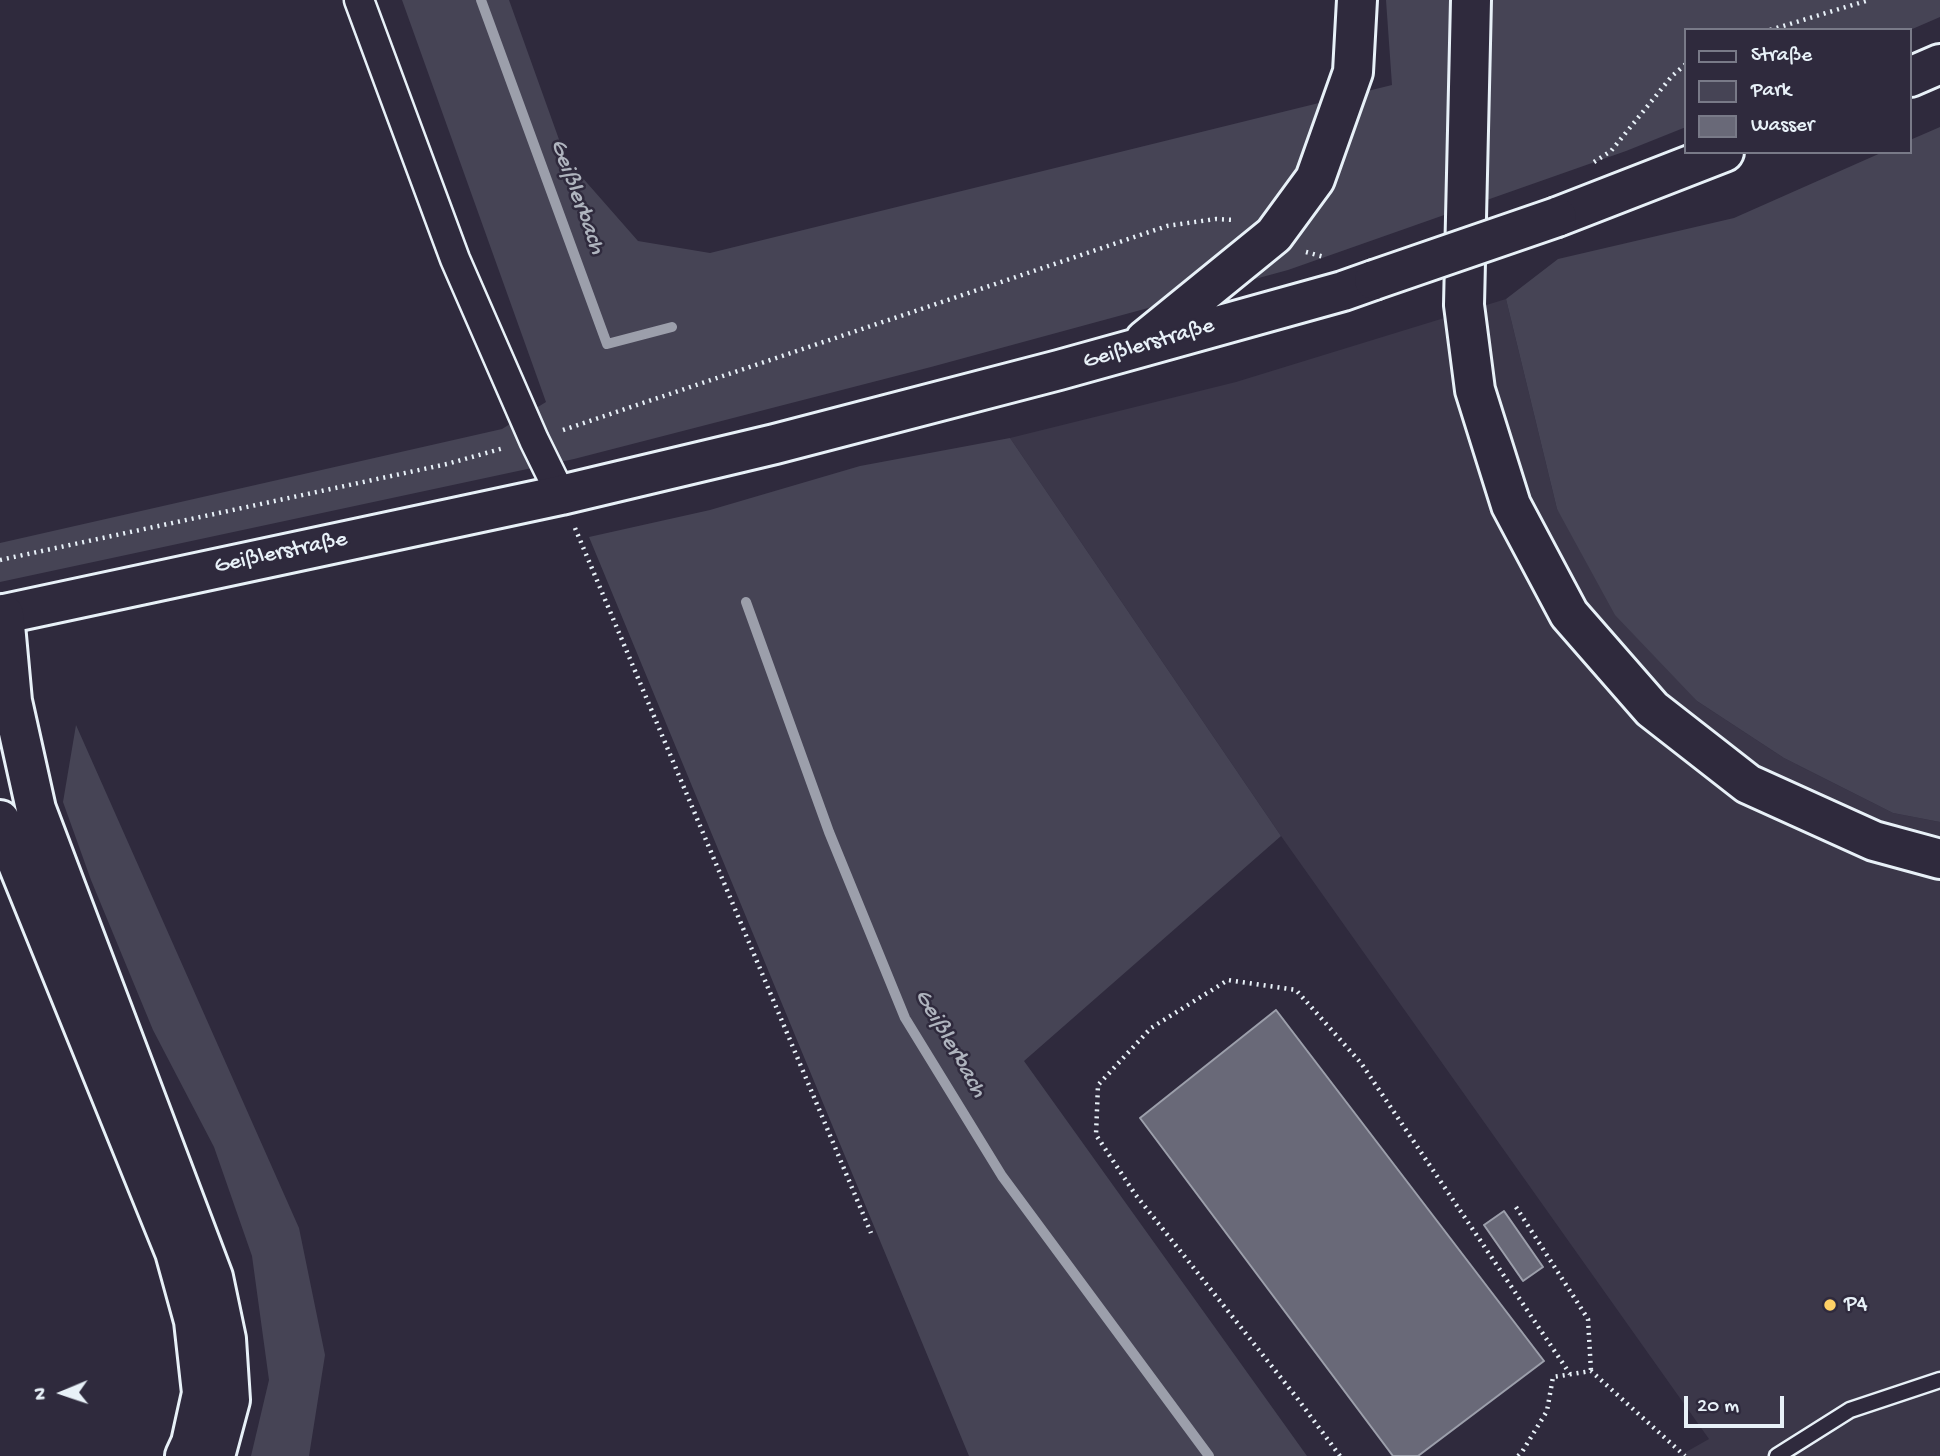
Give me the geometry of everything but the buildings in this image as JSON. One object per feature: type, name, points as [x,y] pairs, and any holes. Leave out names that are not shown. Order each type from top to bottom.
[{"type":"main road","points":[[1134,349],[1274,235],[1315,179],[1353,72],[1357,0]]},
{"type":"main road","points":[[1471,0],[1464,305],[1475,390],[1511,505],[1569,614],[1652,709],[1748,784],[1874,841],[1940,859]]},
{"type":"main road","points":[[1912,76],[1940,64]]},
{"type":"main road","name":"Geißlerstraße","points":[[2,615],[561,495],[775,444],[1134,349],[1343,291],[1558,217],[1719,154]]},
{"type":"main road","points":[[2,615],[12,701],[36,809],[213,1277],[226,1339],[230,1400],[215,1456]]},
{"type":"main road","points":[[0,820],[174,1252],[194,1321],[202,1394],[191,1443],[185,1456]]},
{"type":"street","points":[[359,0],[454,259],[561,495]]},
{"type":"lane","points":[[1777,1456],[1850,1410],[1940,1380]]},
{"type":"path","points":[[1777,28],[1870,0]]},
{"type":"path","points":[[1589,164],[1611,151],[1672,76],[1685,65]]},
{"type":"path","points":[[0,559],[447,464],[534,440],[1167,226],[1216,219],[1239,221],[1274,235],[1301,250],[1321,257],[1334,256]]},
{"type":"path","points":[[561,495],[871,1233]]},
{"type":"path","points":[[1340,1456],[1135,1194],[1096,1135],[1098,1085],[1151,1028],[1228,980],[1296,990],[1361,1063],[1570,1374]]},
{"type":"path","points":[[1516,1207],[1588,1319],[1591,1371],[1685,1456]]},
{"type":"path","points":[[1518,1456],[1547,1411],[1553,1377],[1591,1371]]},
{"type":"shaded area","points":[[1506,299],[1557,509],[1697,701],[1784,758],[1893,813],[1940,822],[1940,1456],[1679,1456],[1709,1439],[1281,836],[1010,438],[1236,382]]},
{"type":"green space","points":[[402,0],[509,0],[566,159],[638,241],[710,253],[1392,85],[1386,0],[1940,0],[1940,17],[1912,29],[1685,28],[1685,127],[1626,151],[1288,270],[931,367],[574,459],[0,582],[0,543],[502,429],[546,402]]},
{"type":"green space","points":[[1940,127],[1940,822],[1893,813],[1784,758],[1697,701],[1615,615],[1557,509],[1506,299],[1558,259],[1734,218],[1878,154],[1912,154],[1912,139]]},
{"type":"green space","points":[[1010,438],[1281,836],[1024,1061],[1307,1456],[969,1456],[589,537],[710,510],[860,466]]},
{"type":"green space","points":[[76,725],[299,1228],[325,1355],[309,1456],[251,1456],[269,1380],[252,1256],[214,1147],[153,1030],[91,880],[63,802]]},
{"type":"water","points":[[1276,1010],[1544,1361],[1418,1456],[1393,1456],[1140,1118]]},
{"type":"water","points":[[1504,1211],[1543,1267],[1523,1281],[1484,1225]]},
{"type":"waterway","name":"Geißlerbach","points":[[481,0],[607,344],[672,327]]},
{"type":"waterway","name":"Geißlerbach","points":[[746,602],[829,832],[905,1018],[1002,1176],[1209,1456]]},
{"type":"place","name":"P4","points":[[1830,1305]]}]
